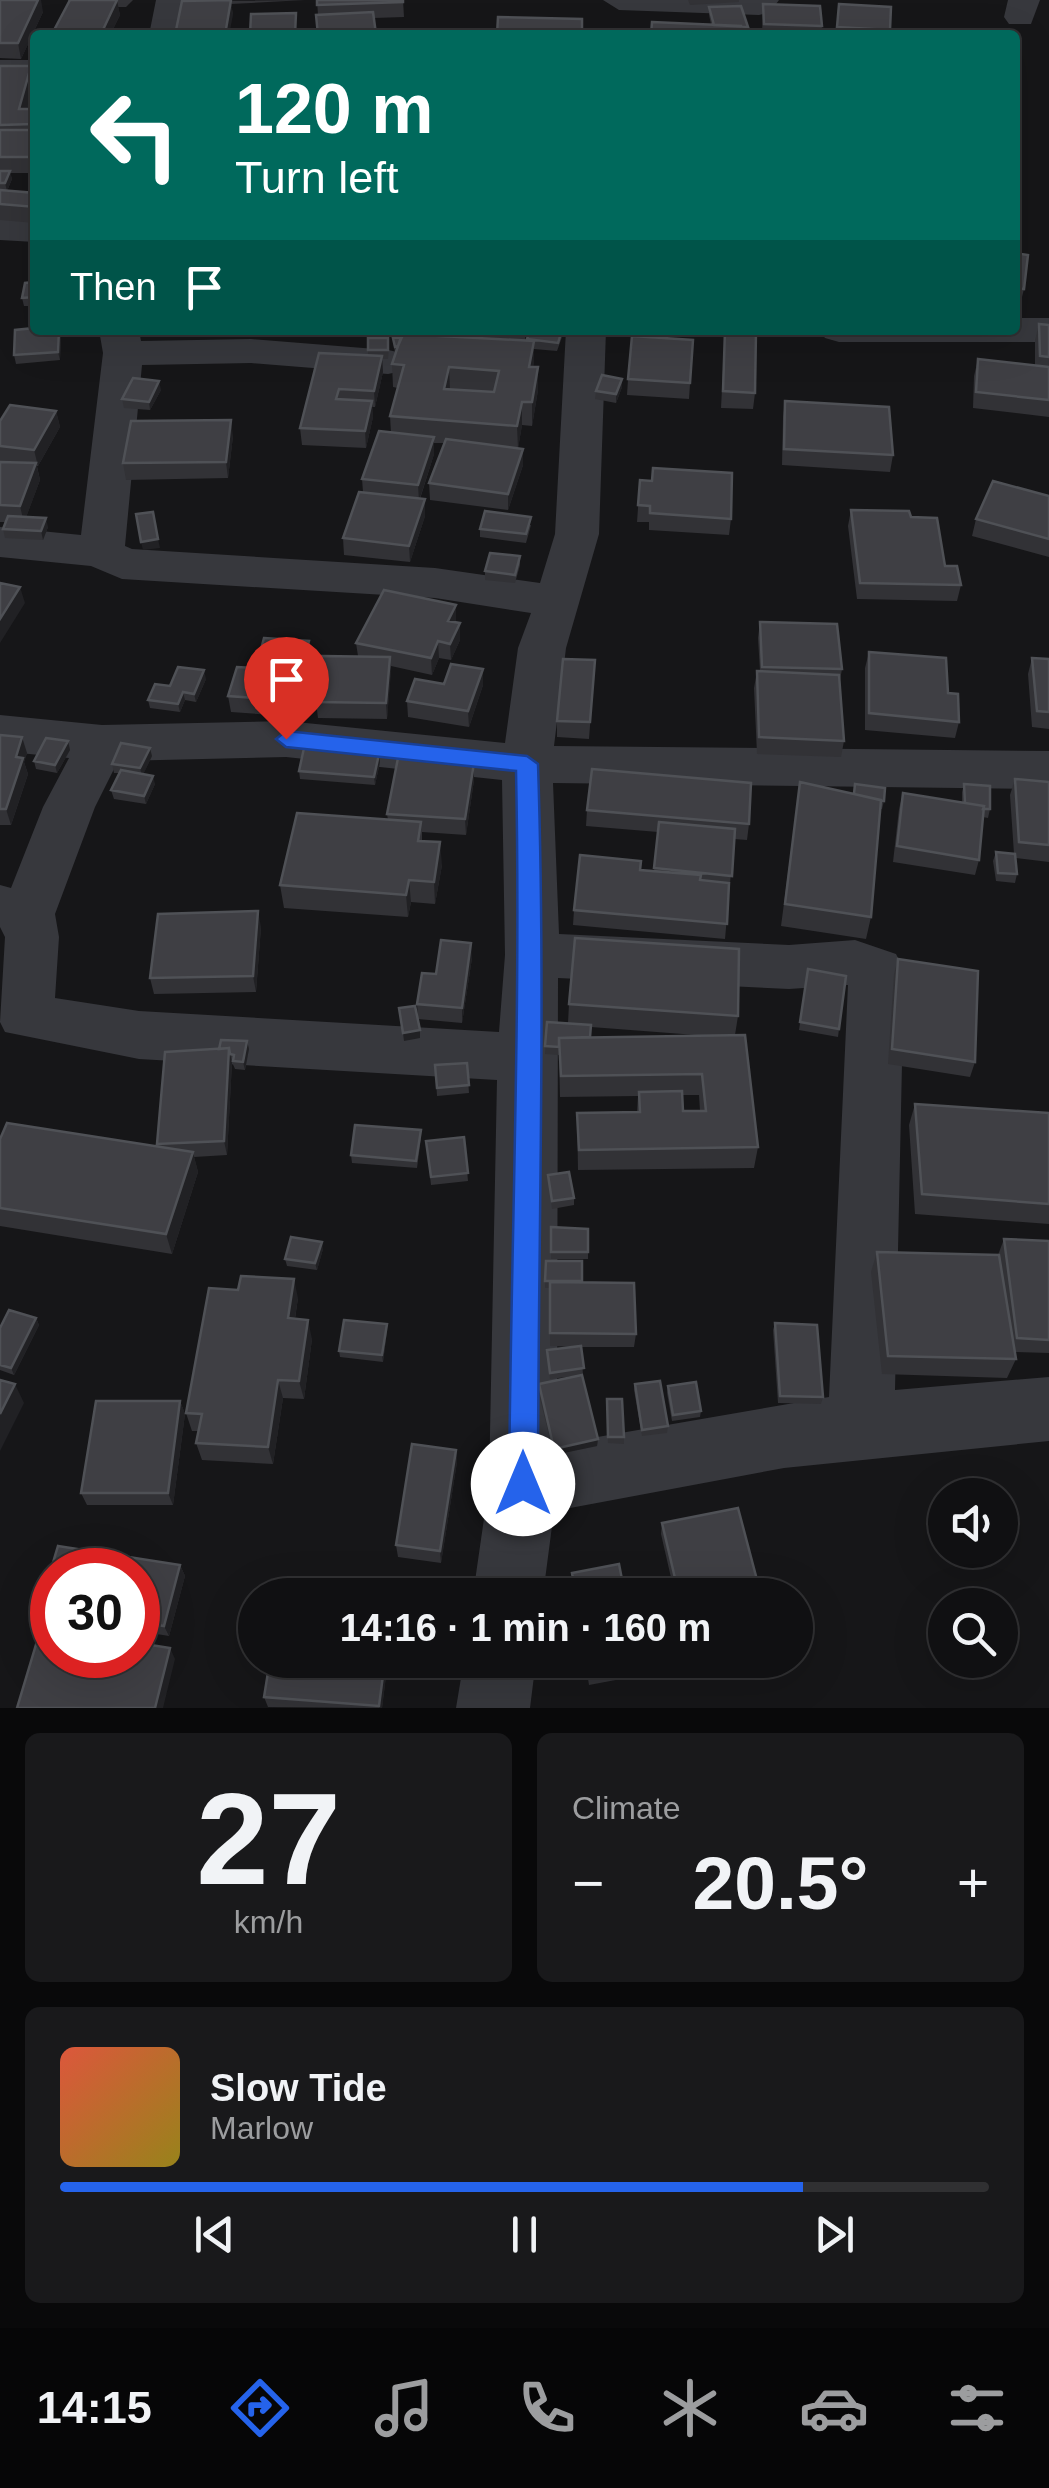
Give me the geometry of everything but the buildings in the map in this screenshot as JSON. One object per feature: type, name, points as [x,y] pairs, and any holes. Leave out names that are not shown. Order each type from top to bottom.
[{"type":"street","points":[[166,30],[172,0]]},
{"type":"street","points":[[614,30],[619,0],[732,8],[759,5],[763,0]]},
{"type":"street","points":[[0,70],[30,70]]},
{"type":"street","points":[[0,229],[30,231]]},
{"type":"street","points":[[1020,330],[1049,330]]},
{"type":"street","points":[[510,1578],[523,1484],[526,1058],[532,955],[527,764],[542,648],[577,534],[586,335]]},
{"type":"street","points":[[102,552],[121,342],[388,362]]},
{"type":"street","points":[[0,542],[102,552],[122,564],[435,583],[558,601]]},
{"type":"street","points":[[0,733],[102,743],[286,739],[527,764],[1049,770]]},
{"type":"street","points":[[102,743],[14,910],[32,937],[26,1016],[139,1036],[526,1058]]},
{"type":"street","points":[[532,955],[789,967],[855,962],[876,970],[861,1423]]},
{"type":"street","points":[[523,1484],[649,1457],[861,1423],[1049,1408]]},
{"type":"street","points":[[493,1708],[497,1678]]},
{"type":"route","points":[[286,739],[527,764],[532,955],[526,1058],[523,1484]]}]
